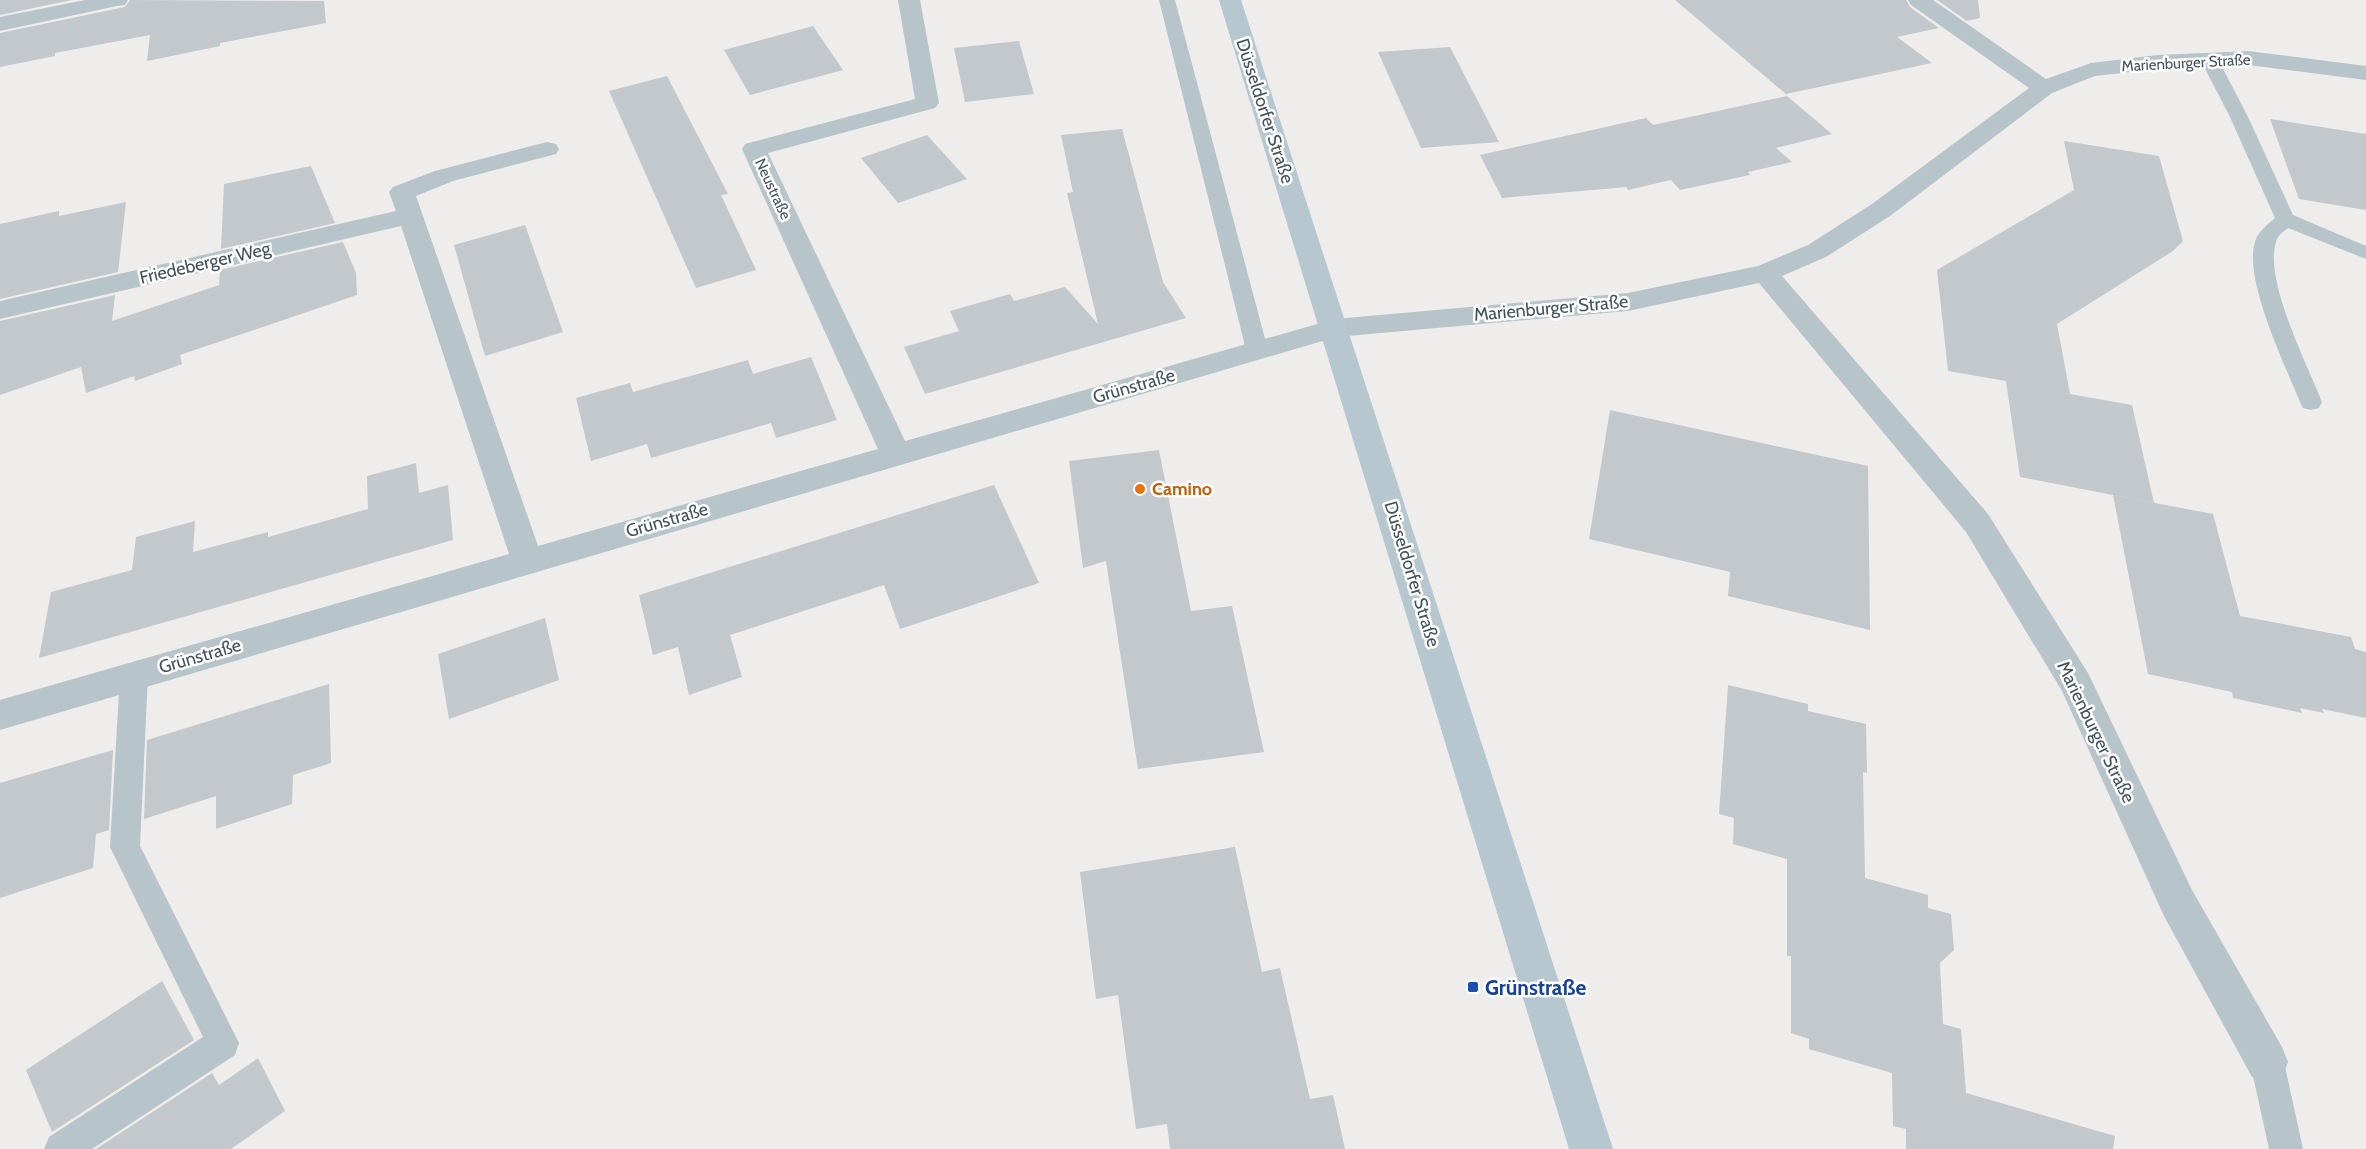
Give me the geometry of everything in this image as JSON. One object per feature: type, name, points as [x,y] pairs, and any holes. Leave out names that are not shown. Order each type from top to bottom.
[{"type":"main road","name":"Düsseldorfer Straße","points":[[1230,0],[1335,328],[1591,1149]]},
{"type":"street","points":[[0,24],[117,0]]},
{"type":"street","name":"Neustraße","points":[[896,455],[754,149],[927,104],[909,0]]},
{"type":"street","points":[[1919,0],[2044,88]]},
{"type":"street","name":"Marienburger Straße","points":[[1335,328],[1628,302],[1765,273],[1817,251],[1881,210],[2044,88],[2091,70],[2158,62],[2248,58],[2366,73]]},
{"type":"street","points":[[527,560],[402,192],[444,176],[547,149]]},
{"type":"street","name":"Friedeberger Weg","points":[[0,310],[410,216]]},
{"type":"street","name":"Marienburger Straße","points":[[1765,273],[1977,523],[2076,683],[2178,903],[2267,1062]]},
{"type":"street","name":"Grünstraße","points":[[0,715],[527,560],[1335,328]]},
{"type":"lane","points":[[1167,0],[1257,350]]},
{"type":"lane","points":[[2209,59],[2239,117],[2285,219],[2366,253]]},
{"type":"lane","points":[[2285,219],[2266,238],[2263,259],[2272,304],[2311,402]]},
{"type":"lane","points":[[61,1149],[223,1043],[125,847],[134,675]]},
{"type":"lane","name":"Marienburger Straße","points":[[2267,1062],[2286,1149]]},
{"type":"building","points":[[0,0],[72,0],[0,15]]},
{"type":"building","points":[[130,0],[324,1],[326,23],[220,43],[220,46],[147,61],[150,35],[55,53],[55,56],[0,67],[0,33],[125,7]]},
{"type":"building","points":[[1675,0],[1906,0],[1910,7],[1939,28],[1897,37],[1932,63],[1786,94]]},
{"type":"building","points":[[1937,0],[1978,0],[1980,18],[1967,21]]},
{"type":"building","points":[[813,26],[843,70],[750,95],[724,50]]},
{"type":"building","points":[[1019,41],[1034,94],[965,102],[954,48]]},
{"type":"building","points":[[1450,47],[1499,142],[1421,148],[1378,52]]},
{"type":"building","points":[[667,76],[728,194],[721,195],[756,270],[696,288],[609,91]]},
{"type":"building","points":[[1787,96],[1832,134],[1776,148],[1792,162],[1748,172],[1750,175],[1680,190],[1671,180],[1628,190],[1626,187],[1502,198],[1480,155],[1646,118],[1653,125]]},
{"type":"building","points":[[2270,119],[2366,134],[2366,210],[2299,199]]},
{"type":"building","points":[[1122,129],[1163,282],[1186,318],[925,394],[904,347],[959,331],[950,311],[1010,294],[1014,301],[1065,287],[1098,324],[1067,193],[1073,192],[1061,135]]},
{"type":"building","points":[[927,135],[967,179],[898,203],[861,158]]},
{"type":"building","points":[[2064,141],[2159,156],[2183,241],[2173,251],[2057,324],[2070,394],[2132,405],[2154,503],[2020,477],[2006,381],[1948,371],[1937,270],[2074,190]]},
{"type":"building","points":[[311,166],[335,223],[221,249],[224,184]]},
{"type":"building","points":[[126,202],[118,272],[0,299],[0,224],[59,211],[59,216]]},
{"type":"building","points":[[525,225],[563,332],[485,356],[454,245]]},
{"type":"building","points":[[343,242],[356,273],[357,295],[180,355],[182,364],[135,381],[134,376],[86,393],[81,367],[0,395],[0,321],[115,295],[112,321],[219,285],[220,270]]},
{"type":"building","points":[[811,357],[837,420],[776,438],[771,423],[651,458],[647,444],[591,461],[576,398],[630,383],[633,392],[748,360],[753,374]]},
{"type":"building","points":[[1610,410],[1868,466],[1870,630],[1728,596],[1730,572],[1589,539]]},
{"type":"building","points":[[1159,450],[1191,611],[1232,606],[1264,752],[1138,769],[1106,561],[1083,568],[1069,461]]},
{"type":"building","points":[[416,463],[419,493],[448,485],[453,540],[39,658],[51,592],[132,570],[136,537],[195,521],[193,552],[268,532],[268,537],[368,509],[367,476]]},
{"type":"building","points":[[994,485],[1039,583],[900,629],[884,585],[730,635],[742,677],[689,695],[678,647],[653,655],[639,595]]},
{"type":"building","points":[[2113,495],[2213,514],[2240,616],[2351,637],[2355,649],[2366,652],[2366,718],[2322,709],[2324,713],[2300,708],[2302,713],[2233,698],[2232,692],[2148,674]]},
{"type":"building","points":[[545,618],[559,680],[449,719],[438,654]]},
{"type":"building","points":[[329,684],[331,763],[293,775],[292,804],[216,829],[216,796],[144,819],[147,740]]},
{"type":"building","points":[[1728,685],[1808,704],[1808,711],[1866,724],[1867,773],[1863,772],[1865,878],[1928,895],[1928,908],[1951,914],[1954,950],[1940,963],[1943,1024],[1961,1029],[1966,1093],[2115,1136],[2113,1149],[1906,1149],[1906,1129],[1893,1126],[1892,1073],[1809,1049],[1809,1039],[1791,1033],[1791,956],[1787,956],[1787,859],[1733,844],[1734,818],[1719,814]]},
{"type":"building","points":[[113,750],[109,830],[96,834],[93,868],[0,898],[0,783]]},
{"type":"building","points":[[1235,847],[1262,972],[1280,968],[1310,1099],[1333,1095],[1345,1149],[1170,1149],[1167,1124],[1136,1129],[1118,995],[1096,999],[1080,872]]},
{"type":"building","points":[[162,981],[194,1040],[52,1132],[26,1070]]},
{"type":"building","points":[[258,1058],[285,1111],[231,1149],[96,1149],[212,1073],[219,1085]]},
{"type":"place","name":"Camino","points":[[1140,489]]},
{"type":"place","name":"Grünstraße","points":[[1473,987]]}]
